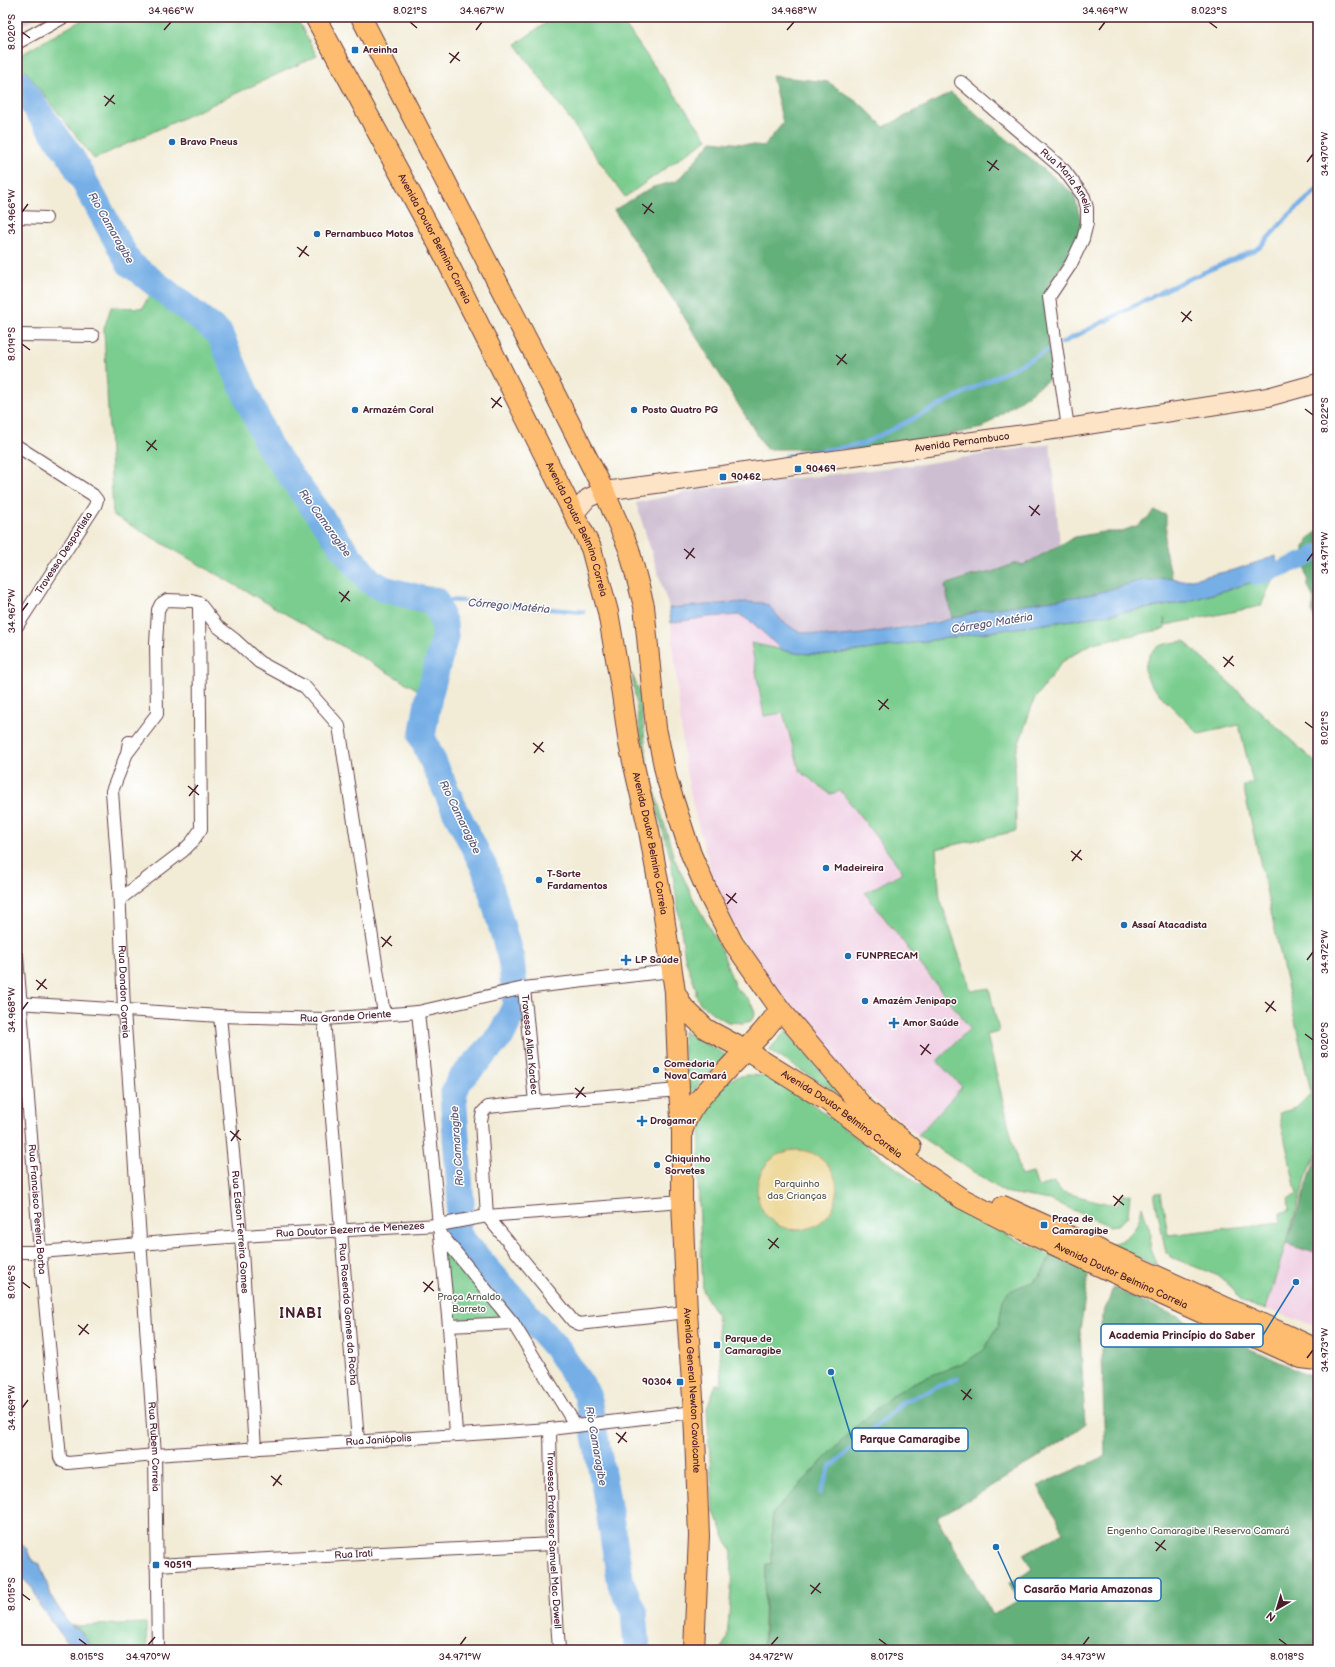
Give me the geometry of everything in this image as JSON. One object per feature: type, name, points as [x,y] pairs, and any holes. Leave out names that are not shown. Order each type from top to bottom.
[{"type":"main road","name":"Avenida Doutor Belmino Correia","points":[[315,17],[443,253],[591,548],[608,612],[629,744],[649,831],[658,881],[675,992],[683,1007],[706,1029],[745,1050],[829,1102],[914,1166],[961,1198],[1076,1256],[1301,1358],[1318,1360]]},
{"type":"main road","name":"Avenida Doutor Belmino Correia","points":[[361,17],[604,491],[629,549],[644,606],[656,728],[667,780],[679,820],[691,854],[728,934],[780,1009],[864,1108],[900,1139],[976,1192],[1306,1344],[1318,1353]]},
{"type":"main road","name":"Avenida General Newton Cavalcante","points":[[675,992],[682,1132],[682,1201],[687,1312],[694,1412],[699,1536],[694,1650]]},
{"type":"main road","points":[[682,1132],[687,1117],[699,1099],[761,1034],[780,1009]]},
{"type":"street","points":[[17,44],[64,17]]},
{"type":"street","name":"Rua Maria Amelia","points":[[961,82],[1064,170],[1084,197],[1087,208],[1087,222],[1083,240],[1071,264],[1049,297],[1068,428]]},
{"type":"street","points":[[17,217],[46,218]]},
{"type":"street","points":[[17,335],[93,336]]},
{"type":"street","name":"Avenida Pernambuco","points":[[574,514],[588,498],[604,491],[1068,428],[1268,397],[1318,383]]},
{"type":"street","name":"Travessa Desportista","points":[[17,446],[93,495],[97,500],[95,506],[17,626]]},
{"type":"street","name":"Rua Dondon Correia","points":[[141,1243],[124,1010],[120,899],[112,791],[128,748],[157,714],[156,644],[158,610],[161,604],[167,600],[192,601],[199,603]]},
{"type":"street","points":[[120,899],[182,851],[192,842],[200,829],[199,603]]},
{"type":"street","points":[[199,603],[217,626],[259,662],[305,687],[339,726],[384,1014]]},
{"type":"street","name":"Rua Francisco Pereira Borba","points":[[17,956],[19,1003],[40,1252],[60,1457],[62,1462]]},
{"type":"street","name":"Rua Grande Oriente","points":[[19,1003],[220,1016],[324,1019],[418,1012],[520,989],[671,971]]},
{"type":"street","name":"Travessa Allan Kardec","points":[[520,989],[535,1102]]},
{"type":"street","points":[[418,1012],[448,1225],[449,1326],[456,1434]]},
{"type":"street","name":"Rua Edson Ferreira Gomes","points":[[220,1016],[241,1236],[255,1449]]},
{"type":"street","name":"Rua Rosendo Gomes da Rocha","points":[[324,1019],[358,1441]]},
{"type":"street","points":[[679,1090],[488,1107],[483,1112],[480,1121],[487,1216],[573,1321],[579,1324],[687,1312]]},
{"type":"street","name":"Rua Doutor Bezerra de Menezes","points":[[17,1252],[40,1252],[241,1236],[448,1225],[487,1216],[682,1201]]},
{"type":"street","points":[[448,1225],[579,1426]]},
{"type":"street","name":"Rua Rubem Correia","points":[[141,1243],[155,1455],[158,1650]]},
{"type":"street","points":[[449,1326],[513,1323]]},
{"type":"street","name":"Rua Janiópolis","points":[[62,1462],[68,1463],[155,1455],[550,1429],[694,1412]]},
{"type":"street","name":"Travessa Professor Samuel Mac Dowell","points":[[550,1429],[552,1544],[559,1650]]},
{"type":"street","name":"Rua Irati","points":[[156,1564],[552,1544]]},
{"type":"shaded area","points":[[17,17],[38,17],[17,28]]},
{"type":"shaded area","points":[[1050,444],[1060,544],[1023,565],[1016,563],[993,572],[971,576],[945,585],[952,618],[863,634],[831,637],[797,631],[782,621],[769,606],[762,603],[745,602],[669,608],[636,503],[702,489],[922,464]]},
{"type":"shaded area","points":[[740,615],[753,623],[782,650],[752,643],[764,715],[782,714],[800,771],[830,794],[841,791],[903,872],[865,893],[971,1028],[963,1087],[918,1135],[864,1091],[833,1059],[783,998],[748,949],[733,922],[712,876],[694,810],[685,765],[671,623],[707,617]]},
{"type":"shaded area","points":[[1286,1244],[1318,1254],[1318,1327],[1266,1309]]},
{"type":"green space","points":[[87,17],[296,17],[317,56],[94,159],[17,60],[17,57]]},
{"type":"green space","points":[[554,17],[619,17],[707,139],[625,197],[516,44]]},
{"type":"green space","points":[[772,76],[828,82],[863,106],[884,127],[951,93],[1074,194],[1084,233],[1050,283],[1048,341],[1052,377],[982,428],[879,449],[766,449],[676,304],[614,210],[653,187],[677,181],[712,141],[764,146],[783,123]]},
{"type":"green space","points":[[158,286],[219,333],[269,446],[346,552],[370,581],[384,589],[404,595],[427,600],[435,600],[444,624],[445,637],[429,696],[113,515],[104,329],[111,307],[143,308],[147,299]]},
{"type":"green space","points":[[1155,511],[1166,515],[1164,547],[1172,578],[1139,581],[1094,594],[985,610],[952,618],[945,585],[971,576],[993,572],[1016,563],[1023,565],[1075,537],[1103,532],[1119,532],[1139,525]]},
{"type":"green space","points":[[1318,531],[1318,626],[1312,612],[1314,600],[1308,586],[1304,547],[1311,536]]},
{"type":"green space","points":[[1274,576],[1261,606],[1166,625],[1164,618],[1165,629],[1092,643],[1062,662],[1034,700],[1015,755],[1016,831],[936,849],[940,899],[971,991],[989,988],[999,1032],[987,1035],[1021,1176],[1033,1173],[1038,1187],[1054,1182],[1062,1192],[1117,1206],[1122,1195],[1130,1194],[1128,1216],[1119,1224],[1110,1226],[1050,1200],[1004,1192],[918,1135],[962,1087],[937,1061],[970,1028],[865,893],[903,872],[841,791],[830,794],[800,771],[783,713],[764,716],[751,643],[796,653],[829,655],[1182,603]]},
{"type":"green space","points":[[1184,641],[1318,765],[1318,1149],[1306,1178],[1266,1309],[1240,1300],[1226,1282],[1216,1275],[1173,1258],[1166,1253],[1154,1193],[1161,1193],[1168,1235],[1281,1222],[1281,1213],[1290,1210],[1288,1198],[1297,1195],[1279,1113],[1296,1108],[1311,1093],[1243,785],[1253,783],[1239,725],[1199,734],[1151,686],[1144,670],[1150,655],[1158,647],[1168,643]]},
{"type":"green space","points":[[632,674],[639,691],[648,767],[674,858],[693,898],[722,951],[735,987],[748,999],[754,1009],[755,1015],[751,1021],[743,1023],[728,1022],[715,1015],[700,1003],[696,995],[696,989],[685,958],[671,860],[645,767]]},
{"type":"green space","points":[[683,1031],[726,1055],[685,1100]]},
{"type":"green space","points":[[786,1031],[843,1097],[769,1050]]},
{"type":"green space","points":[[748,1075],[769,1076],[794,1090],[947,1205],[975,1221],[1051,1255],[1041,1275],[1032,1282],[1019,1287],[1003,1299],[999,1324],[985,1350],[965,1362],[915,1382],[893,1395],[851,1431],[772,1514],[772,1564],[766,1564],[763,1650],[720,1650],[727,1639],[732,1553],[713,1510],[707,1408],[716,1384],[722,1384],[717,1315],[703,1292],[698,1179],[702,1110],[724,1083],[736,1077]]},
{"type":"green space","points":[[1318,1153],[1318,1254],[1286,1244]]},
{"type":"green space","points":[[1142,1206],[1151,1235],[1150,1248],[1157,1266],[1109,1244],[1123,1240],[1128,1236],[1139,1220]]},
{"type":"green space","name":"Praça Arnaldo Barreto","points":[[440,1233],[513,1323],[449,1326]]},
{"type":"green space","name":"Engenho Camaragibe | Reserva Camará","points":[[1051,1255],[1089,1271],[1080,1331],[1085,1424],[1012,1474],[937,1517],[993,1615],[1019,1600],[1009,1583],[1032,1569],[1024,1555],[1064,1532],[1037,1486],[1105,1456],[1101,1320],[1113,1288],[1318,1379],[1318,1650],[764,1650],[766,1564],[772,1564],[772,1514],[851,1431],[893,1395],[915,1382],[965,1362],[984,1350],[999,1324],[1003,1299],[1008,1292],[1032,1282],[1041,1275]]},
{"type":"green space","points":[[146,1623],[147,1650],[94,1650],[81,1631],[71,1626]]},
{"type":"sand","name":"Parquinho das Crianças","points":[[797,1150],[812,1153],[825,1162],[834,1175],[837,1190],[834,1205],[825,1218],[812,1227],[797,1230],[782,1227],[769,1218],[760,1205],[757,1190],[760,1175],[769,1162],[782,1153]]},
{"type":"water","points":[[1276,556],[1277,571],[1274,576],[1182,603],[829,655],[796,653],[782,650],[753,623],[740,615],[707,617],[671,623],[669,608],[745,602],[762,603],[769,606],[782,621],[797,631],[831,637],[863,634],[938,622],[985,610],[1094,594],[1139,581],[1172,578],[1182,581],[1234,570]]},
{"type":"water","points":[[17,1536],[21,1544],[27,1549],[34,1562],[40,1564],[51,1596],[66,1620],[73,1628],[79,1629],[94,1650],[73,1650],[40,1606],[33,1589],[21,1577],[21,1571],[17,1565]]},
{"type":"waterway","name":"Rio Camaragibe","points":[[17,82],[71,157],[129,263],[219,333],[269,446],[346,552],[370,581],[384,589],[427,600],[435,600],[444,624],[445,637],[429,696],[422,737],[454,808],[485,869],[511,959],[516,1005],[501,1036],[459,1081],[453,1095],[461,1203],[456,1233],[558,1350],[587,1394],[621,1584],[634,1611],[637,1650]]},
{"type":"waterway","points":[[1062,343],[1171,287],[1259,248],[1288,216],[1318,189]]},
{"type":"waterway","points":[[786,456],[863,444],[1051,349]]},
{"type":"waterway","name":"Córrego Matéria","points":[[1257,578],[1308,558],[1318,552]]},
{"type":"waterway","name":"Córrego Matéria","points":[[435,600],[465,601],[583,612]]},
{"type":"waterway","points":[[820,1493],[830,1468],[903,1402],[958,1378]]},
{"type":"place","name":"Areinha","points":[[355,50]]},
{"type":"place","name":"Bravo Pneus","points":[[172,142]]},
{"type":"place","name":"Pernambuco Motos","points":[[317,234]]},
{"type":"place","name":"Armazém Coral","points":[[355,410]]},
{"type":"place","name":"Posto Quatro PG","points":[[634,410]]},
{"type":"place","name":"90469","points":[[798,469]]},
{"type":"place","name":"90462","points":[[723,477]]},
{"type":"place","name":"Madeireira","points":[[826,868]]},
{"type":"place","name":"T-Sorte Fardamentos","points":[[539,880]]},
{"type":"place","name":"Assaí Atacadista","points":[[1124,925]]},
{"type":"place","name":"FUNPRECAM","points":[[848,956]]},
{"type":"place","name":"LP Saúde","points":[[626,960]]},
{"type":"place","name":"Amazém Jenipapo","points":[[865,1001]]},
{"type":"place","name":"Amor Saúde","points":[[894,1023]]},
{"type":"place","name":"Comedoria Nova Camará","points":[[656,1070]]},
{"type":"place","name":"Drogamar","points":[[642,1121]]},
{"type":"place","name":"Chiquinho Sorvetes","points":[[657,1165]]},
{"type":"place","name":"Praça de Camaragibe","points":[[1044,1225]]},
{"type":"place","name":"Academia Princípio do Saber","points":[[1296,1282]]},
{"type":"place","name":"Parque de Camaragibe","points":[[717,1345]]},
{"type":"place","name":"Parque Camaragibe","points":[[831,1372]]},
{"type":"place","name":"90304","points":[[680,1382]]},
{"type":"place","name":"Casarão Maria Amazonas","points":[[996,1547]]},
{"type":"place","name":"90519","points":[[156,1565]]},
{"type":"district","name":"INABI","points":[[301,1313]]}]
